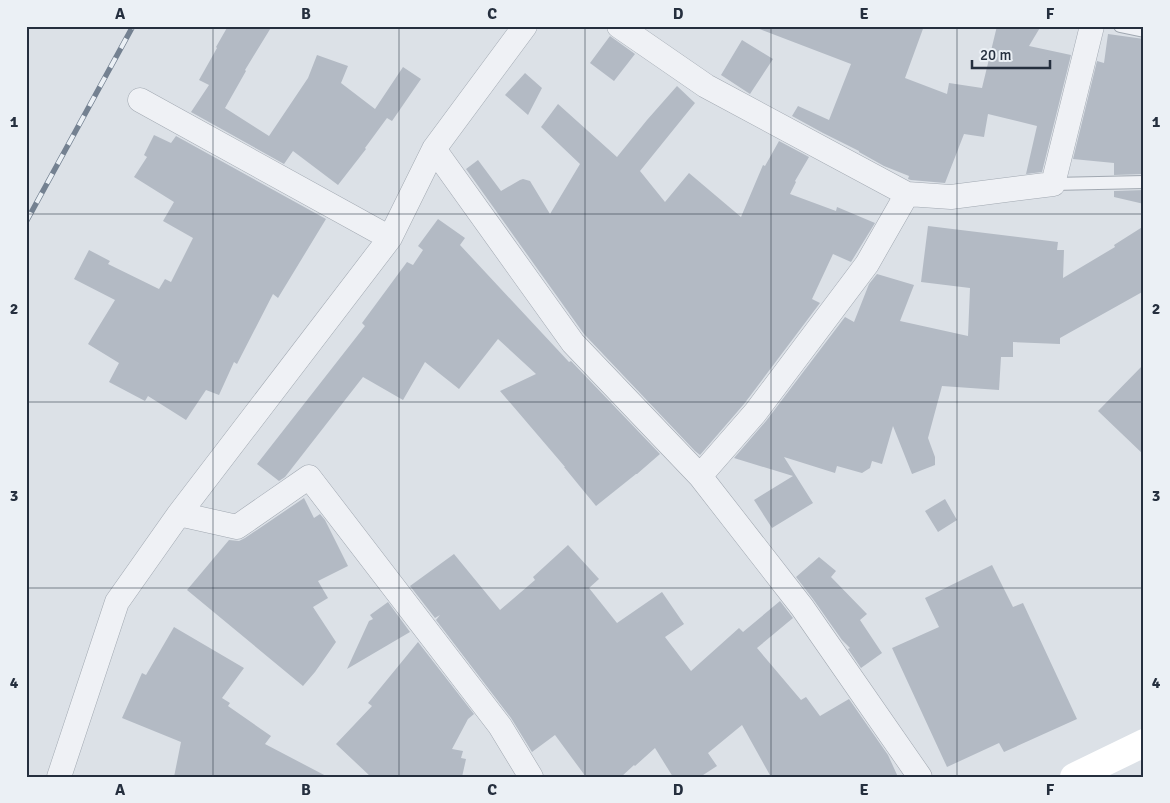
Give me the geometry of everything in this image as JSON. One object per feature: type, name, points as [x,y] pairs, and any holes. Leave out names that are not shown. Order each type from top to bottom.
[{"type":"main road","points":[[1074,777],[1144,743]]},
{"type":"street","points":[[59,777],[117,602],[179,514],[390,238],[434,148],[525,26]]},
{"type":"street","points":[[619,26],[706,86],[907,194],[950,197],[1052,184],[1092,26]]},
{"type":"street","points":[[140,100],[390,238]]},
{"type":"street","points":[[434,148],[573,343],[700,476],[802,607],[920,777]]},
{"type":"street","points":[[700,476],[755,412],[867,264],[907,194]]},
{"type":"street","points":[[179,514],[237,526],[309,478],[500,726],[531,777]]},
{"type":"lane","points":[[1120,26],[1144,31]]},
{"type":"lane","points":[[1052,184],[1144,182]]},
{"type":"building","points":[[228,26],[272,26],[245,70],[225,108],[269,136],[308,78],[317,55],[348,66],[341,83],[375,109],[403,67],[421,79],[392,121],[387,118],[338,185],[293,151],[284,164],[191,112],[209,85],[199,80]]},
{"type":"building","points":[[757,26],[924,26],[905,78],[947,94],[949,83],[982,88],[997,26],[1041,26],[1029,46],[1071,55],[1042,172],[1026,174],[1037,126],[988,114],[984,137],[964,134],[945,183],[908,179],[909,176],[884,166],[792,116],[798,106],[829,120],[851,64],[757,28]]},
{"type":"building","points":[[1108,34],[1144,39],[1144,174],[1114,175],[1114,163],[1073,159],[1097,61],[1104,63]]},
{"type":"building","points":[[610,36],[635,54],[614,81],[590,63]]},
{"type":"building","points":[[742,40],[773,59],[750,94],[721,75]]},
{"type":"building","points":[[525,73],[542,88],[528,115],[505,95]]},
{"type":"building","points":[[677,86],[695,103],[640,171],[665,202],[689,173],[741,217],[763,165],[765,166],[779,141],[809,157],[790,194],[836,211],[837,207],[875,223],[851,262],[833,254],[812,299],[820,303],[744,404],[700,455],[584,334],[466,169],[478,160],[501,191],[520,180],[530,181],[550,214],[580,164],[541,127],[558,104],[617,157]]},
{"type":"building","points":[[154,135],[171,143],[176,136],[326,219],[278,298],[273,294],[237,364],[234,362],[219,395],[206,390],[186,420],[148,396],[145,401],[109,382],[119,363],[88,344],[115,300],[74,279],[89,250],[110,261],[108,264],[159,289],[165,279],[171,282],[193,238],[163,221],[174,202],[134,177],[147,157],[144,155]]},
{"type":"building","points":[[1144,190],[1144,204],[1114,197],[1114,191]]},
{"type":"building","points":[[438,219],[465,238],[460,245],[569,362],[571,361],[660,454],[596,506],[500,391],[536,374],[498,339],[459,389],[425,362],[403,400],[363,377],[285,477],[279,481],[257,464],[365,326],[362,323],[407,262],[413,265],[423,250],[418,246]]},
{"type":"building","points":[[928,226],[1058,242],[1057,250],[1064,250],[1063,278],[1115,247],[1114,245],[1144,226],[1144,291],[1060,338],[1060,344],[1013,342],[1013,357],[1001,357],[999,390],[942,386],[928,438],[935,457],[935,465],[912,474],[893,426],[882,464],[872,461],[870,468],[862,473],[837,466],[835,473],[784,457],[813,503],[772,528],[754,500],[793,476],[734,458],[766,421],[845,317],[854,322],[869,284],[877,274],[914,285],[900,321],[968,336],[970,288],[921,282]]},
{"type":"building","points":[[1144,364],[1144,455],[1098,411]]},
{"type":"building","points":[[304,498],[314,518],[320,514],[325,520],[348,566],[318,581],[328,598],[313,607],[336,642],[303,686],[187,590],[229,540],[239,541],[245,538]]},
{"type":"building","points":[[945,499],[957,520],[938,532],[925,511]]},
{"type":"building","points":[[568,545],[599,579],[589,588],[617,623],[662,592],[684,624],[665,637],[691,671],[739,628],[743,632],[780,601],[793,618],[757,648],[801,700],[806,697],[820,716],[849,699],[888,755],[898,777],[771,777],[742,725],[708,753],[717,766],[700,777],[673,777],[655,748],[621,777],[586,777],[555,735],[532,752],[511,718],[436,620],[440,615],[435,618],[410,586],[454,554],[500,610],[535,580],[533,577]]},
{"type":"building","points":[[819,557],[836,571],[831,577],[867,614],[860,620],[882,653],[861,668],[848,649],[850,648],[842,640],[796,577]]},
{"type":"building","points":[[992,565],[1013,607],[1023,603],[1077,719],[1004,752],[999,743],[947,767],[892,648],[939,627],[925,598]]},
{"type":"building","points":[[388,602],[410,632],[347,669],[369,621],[373,619],[370,615]]},
{"type":"building","points":[[174,627],[244,668],[222,698],[230,703],[228,706],[271,736],[265,744],[328,777],[174,777],[181,742],[122,718],[142,673],[146,675]]},
{"type":"building","points":[[418,642],[474,714],[468,719],[452,749],[463,751],[461,758],[466,759],[462,777],[371,777],[336,744],[372,706],[368,703]]},
{"type":"railway","points":[[26,222],[133,26]]}]
